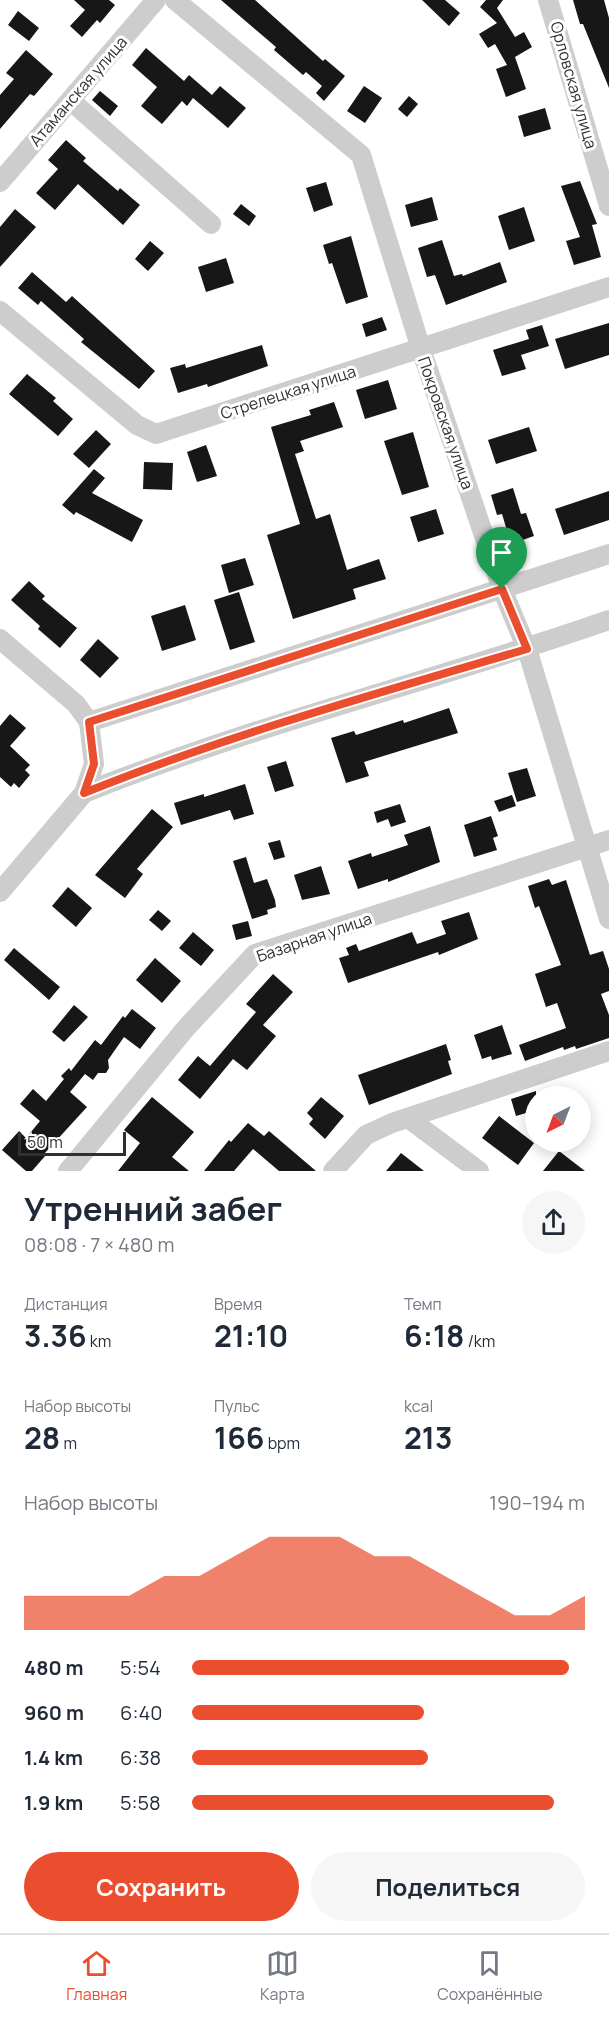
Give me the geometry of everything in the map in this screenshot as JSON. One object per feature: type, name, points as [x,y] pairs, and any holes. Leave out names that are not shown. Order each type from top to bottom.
[{"type":"street","name":"Атаманская улица","points":[[0,183],[156,0]]},
{"type":"street","name":"Покровская улица","points":[[175,0],[361,155],[421,350],[502,589],[527,649],[609,919]]},
{"type":"street","name":"Орловская улица","points":[[548,0],[609,206]]},
{"type":"street","points":[[70,100],[211,224]]},
{"type":"street","name":"Стрелецкая улица","points":[[0,311],[137,425],[156,434],[421,350],[609,287]]},
{"type":"street","points":[[89,722],[609,554]]},
{"type":"street","points":[[84,793],[134,773],[338,706],[527,649],[609,620]]},
{"type":"street","points":[[0,639],[76,704],[89,722],[94,764],[84,793],[0,892]]},
{"type":"street","name":"Базарная улица","points":[[68,1171],[186,1028],[255,954],[609,840]]},
{"type":"street","points":[[333,1171],[366,1135],[392,1123],[609,1051]]},
{"type":"street","points":[[408,1118],[479,1171]]},
{"type":"building","points":[[74,0],[109,0],[115,5],[100,23],[97,20],[82,37],[70,26],[85,10]]},
{"type":"building","points":[[221,0],[255,0],[323,61],[325,59],[345,76],[324,101],[316,93],[322,86],[306,72],[303,75],[274,50],[276,47]]},
{"type":"building","points":[[422,0],[445,0],[460,13],[449,26]]},
{"type":"building","points":[[486,0],[503,0],[497,8],[515,37],[524,32],[532,47],[515,57],[526,89],[506,97],[496,69],[507,65],[495,44],[488,48],[479,34],[497,23],[480,7]]},
{"type":"building","points":[[573,0],[604,0],[609,18],[609,88],[583,24],[580,24]]},
{"type":"building","points":[[18,11],[39,28],[29,41],[8,25]]},
{"type":"building","points":[[146,48],[184,81],[189,75],[212,95],[220,86],[246,108],[228,128],[193,98],[187,106],[182,101],[162,124],[141,106],[157,87],[132,65]]},
{"type":"building","points":[[26,50],[53,74],[34,96],[30,94],[0,129],[0,95],[14,79],[6,73]]},
{"type":"building","points":[[364,86],[382,98],[365,123],[347,111]]},
{"type":"building","points":[[100,91],[118,106],[110,116],[92,100]]},
{"type":"building","points":[[409,96],[418,104],[407,117],[398,109]]},
{"type":"building","points":[[545,108],[551,129],[524,137],[518,116]]},
{"type":"building","points":[[66,140],[86,158],[83,161],[118,191],[120,188],[140,205],[123,225],[78,184],[55,210],[36,193],[58,169],[48,160]]},
{"type":"building","points":[[580,181],[597,224],[592,225],[601,257],[574,265],[566,241],[580,237],[561,186]]},
{"type":"building","points":[[326,182],[333,205],[314,212],[306,188]]},
{"type":"building","points":[[432,197],[438,220],[411,227],[405,205]]},
{"type":"building","points":[[241,204],[256,216],[249,226],[233,214]]},
{"type":"building","points":[[524,207],[535,241],[509,250],[498,216]]},
{"type":"building","points":[[15,209],[36,227],[0,267],[0,227]]},
{"type":"building","points":[[351,236],[368,297],[346,304],[332,263],[329,264],[323,245]]},
{"type":"building","points":[[442,240],[454,276],[462,274],[463,276],[500,262],[507,282],[446,305],[435,275],[427,277],[418,248]]},
{"type":"building","points":[[150,241],[164,253],[148,271],[135,259]]},
{"type":"building","points":[[226,258],[234,283],[206,292],[198,267]]},
{"type":"building","points":[[32,272],[66,302],[72,296],[155,371],[139,389],[81,342],[84,339],[41,301],[38,305],[18,288]]},
{"type":"building","points":[[382,317],[387,330],[366,337],[362,324]]},
{"type":"building","points":[[609,323],[609,355],[565,369],[555,339]]},
{"type":"building","points":[[542,325],[549,346],[521,355],[526,369],[502,376],[493,350],[529,339],[526,330]]},
{"type":"building","points":[[262,345],[268,366],[208,387],[207,384],[178,393],[170,368],[185,364],[186,368]]},
{"type":"building","points":[[27,374],[56,398],[53,401],[73,419],[58,436],[9,394]]},
{"type":"building","points":[[388,380],[397,409],[365,419],[356,390]]},
{"type":"building","points":[[334,402],[343,427],[300,441],[304,451],[295,454],[316,519],[330,514],[347,570],[379,559],[386,579],[353,589],[356,599],[293,619],[267,535],[300,524],[271,427],[311,415],[309,410]]},
{"type":"building","points":[[529,427],[537,451],[496,464],[488,440]]},
{"type":"building","points":[[96,430],[111,444],[89,468],[73,454]]},
{"type":"building","points":[[413,432],[429,487],[402,495],[384,441]]},
{"type":"building","points":[[206,445],[217,476],[197,482],[187,452]]},
{"type":"building","points":[[144,462],[173,463],[172,490],[143,489]]},
{"type":"building","points":[[94,469],[105,478],[92,493],[143,520],[132,542],[76,512],[74,515],[62,505]]},
{"type":"building","points":[[513,488],[521,514],[526,513],[534,536],[511,544],[502,514],[497,515],[491,495]]},
{"type":"building","points":[[609,491],[609,520],[564,535],[555,509]]},
{"type":"building","points":[[436,509],[444,534],[418,542],[410,517]]},
{"type":"building","points":[[245,558],[254,585],[229,593],[221,565]]},
{"type":"building","points":[[29,581],[45,596],[42,599],[77,628],[60,648],[38,629],[40,626],[11,600]]},
{"type":"building","points":[[239,592],[255,642],[230,650],[214,600]]},
{"type":"building","points":[[185,605],[196,640],[162,651],[151,616]]},
{"type":"building","points":[[98,639],[119,658],[100,678],[80,660]]},
{"type":"building","points":[[449,708],[458,733],[364,762],[369,776],[346,783],[331,738],[354,731],[356,735],[403,720],[404,723]]},
{"type":"building","points":[[10,714],[26,728],[10,746],[30,765],[25,770],[30,775],[19,788],[14,783],[11,787],[0,777],[0,726]]},
{"type":"building","points":[[286,761],[294,786],[275,792],[267,767]]},
{"type":"building","points":[[527,768],[536,796],[517,802],[508,773]]},
{"type":"building","points":[[245,784],[254,814],[234,820],[230,810],[181,825],[174,803],[204,794],[204,797]]},
{"type":"building","points":[[512,795],[516,806],[499,812],[494,801]]},
{"type":"building","points":[[400,804],[406,822],[391,827],[388,819],[377,823],[374,812]]},
{"type":"building","points":[[152,809],[173,827],[137,869],[143,874],[125,898],[95,875]]},
{"type":"building","points":[[491,816],[498,836],[493,838],[497,850],[474,857],[464,825]]},
{"type":"building","points":[[430,826],[440,862],[388,882],[388,879],[358,889],[348,861],[371,853],[372,857],[408,845],[404,835]]},
{"type":"building","points":[[280,840],[285,857],[274,860],[268,843]]},
{"type":"building","points":[[246,857],[254,883],[267,879],[276,907],[267,910],[268,914],[252,919],[233,861]]},
{"type":"building","points":[[321,866],[330,894],[302,900],[294,875]]},
{"type":"building","points":[[549,879],[552,885],[566,880],[590,955],[603,951],[609,969],[609,991],[601,994],[609,1015],[609,1038],[576,1049],[575,1046],[564,1050],[563,1047],[525,1061],[519,1045],[566,1028],[557,1003],[546,1007],[535,974],[561,965],[539,906],[535,908],[528,886]]},
{"type":"building","points":[[68,887],[92,908],[76,927],[52,906]]},
{"type":"building","points":[[158,910],[171,921],[162,931],[149,920]]},
{"type":"building","points":[[469,912],[478,939],[439,955],[438,952],[348,983],[339,958],[349,955],[346,948],[356,944],[359,951],[412,932],[417,944],[446,934],[441,921]]},
{"type":"building","points":[[248,921],[252,936],[236,940],[232,925]]},
{"type":"building","points":[[193,932],[214,950],[201,966],[179,948]]},
{"type":"building","points":[[14,948],[60,987],[49,1000],[4,960]]},
{"type":"building","points":[[155,958],[181,981],[162,1003],[136,980]]},
{"type":"building","points":[[273,974],[293,992],[263,1025],[276,1036],[247,1070],[233,1059],[200,1099],[178,1080],[198,1056],[210,1066],[256,1012],[246,1004]]},
{"type":"building","points":[[74,1005],[88,1017],[64,1042],[52,1032]]},
{"type":"building","points":[[132,1009],[156,1028],[140,1049],[124,1037],[108,1060],[109,1068],[106,1073],[98,1073],[93,1080],[85,1074],[70,1092],[87,1107],[44,1154],[46,1155],[32,1171],[26,1171],[2,1150],[19,1131],[26,1138],[40,1121],[20,1104],[33,1089],[46,1101],[64,1079],[61,1076],[69,1068],[71,1071],[95,1040],[101,1045],[123,1016],[125,1018]]},
{"type":"building","points":[[502,1025],[512,1054],[492,1060],[491,1056],[482,1059],[474,1035]]},
{"type":"building","points":[[446,1044],[452,1074],[369,1105],[358,1075]]},
{"type":"building","points":[[525,1095],[525,1113],[516,1116],[511,1099]]},
{"type":"building","points":[[152,1097],[194,1132],[172,1157],[189,1171],[118,1171],[140,1143],[124,1130]]},
{"type":"building","points":[[321,1097],[344,1116],[325,1139],[309,1124],[313,1119],[307,1113]]},
{"type":"building","points":[[499,1116],[525,1136],[525,1152],[527,1152],[518,1165],[482,1138]]},
{"type":"building","points":[[248,1123],[264,1136],[269,1131],[316,1171],[279,1171],[253,1149],[234,1171],[204,1171],[229,1140],[231,1142]]},
{"type":"building","points":[[560,1152],[585,1171],[543,1171]]},
{"type":"building","points":[[401,1153],[424,1171],[386,1171]]},
{"type":"route","points":[[502,589],[527,649],[338,706],[134,773],[84,793],[94,764],[89,722],[502,589]]}]
